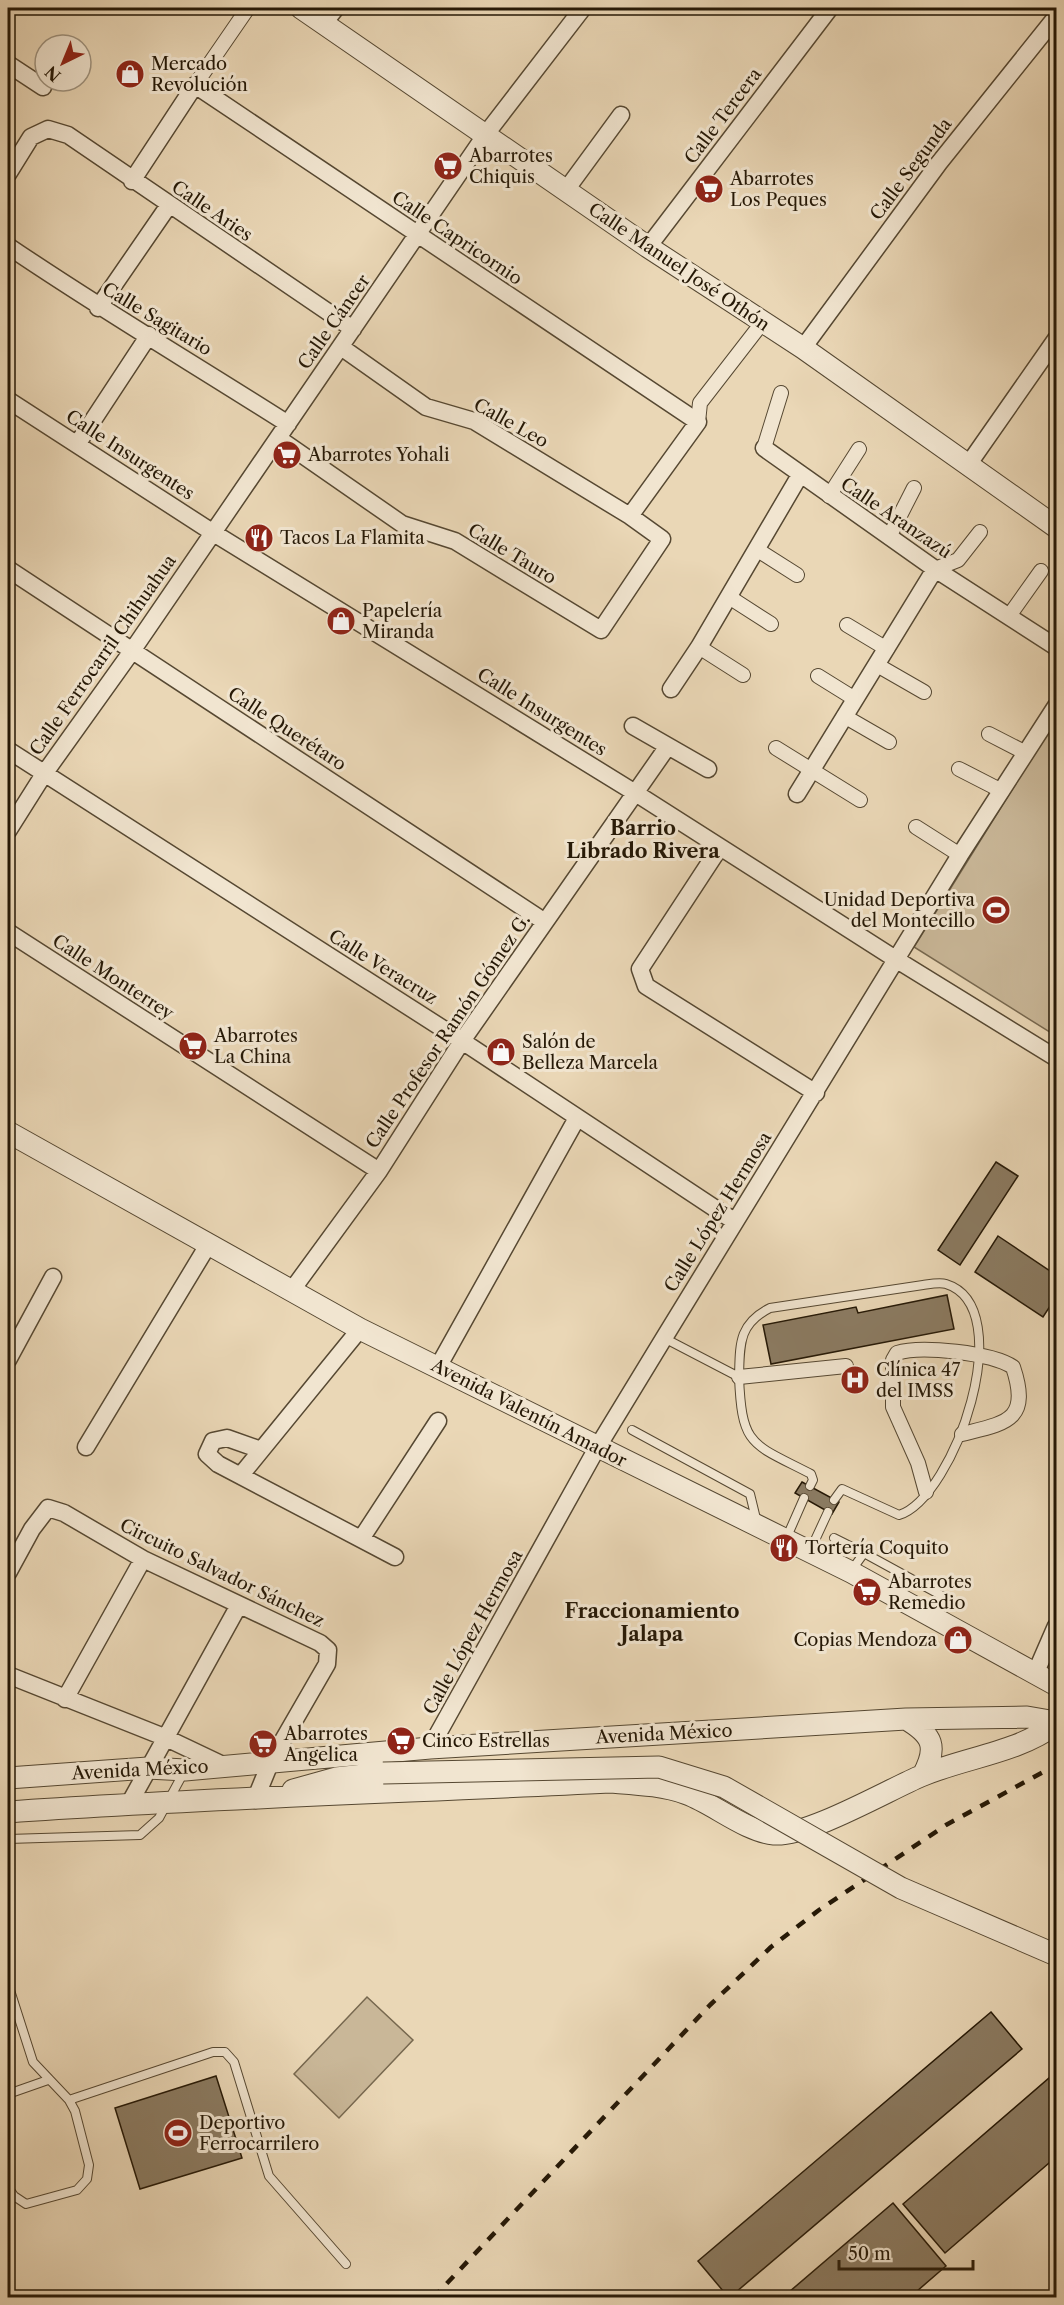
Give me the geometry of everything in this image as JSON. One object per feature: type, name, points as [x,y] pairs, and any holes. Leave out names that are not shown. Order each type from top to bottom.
[{"type":"street","points":[[132,181],[248,8]]},
{"type":"street","name":"Calle Manuel José Othón","points":[[301,8],[330,15],[486,134],[648,247],[762,324],[802,348],[1056,527]]},
{"type":"street","name":"Calle Cáncer","points":[[212,532],[418,236],[486,134],[583,8]]},
{"type":"street","name":"Calle Tercera","points":[[648,247],[830,8]]},
{"type":"street","name":"Calle Segunda","points":[[802,348],[939,163],[1056,17]]},
{"type":"street","points":[[8,64],[33,80]]},
{"type":"street","name":"Calle Capricornio","points":[[195,85],[698,422]]},
{"type":"street","points":[[566,190],[621,115]]},
{"type":"street","name":"Calle Aries","points":[[8,174],[31,137],[48,129],[68,135],[132,181],[353,329]]},
{"type":"street","points":[[98,308],[169,205]]},
{"type":"street","name":"Calle Sagitario","points":[[8,246],[98,308],[149,335],[288,424]]},
{"type":"street","points":[[630,516],[698,422],[700,403],[762,324]]},
{"type":"street","points":[[78,443],[149,335]]},
{"type":"street","points":[[968,465],[1056,339]]},
{"type":"street","name":"Calle Leo","points":[[341,347],[426,407],[474,421],[630,516],[662,539]]},
{"type":"street","name":"Calle Aranzazú","points":[[781,393],[764,448],[800,476],[935,569],[1056,647]]},
{"type":"street","name":"Calle Insurgentes","points":[[8,400],[78,443],[212,532],[636,794],[1056,1058]]},
{"type":"street","name":"Calle Tauro","points":[[278,438],[402,524],[455,542],[601,630],[662,539]]},
{"type":"street","points":[[829,496],[859,449]]},
{"type":"street","points":[[671,689],[699,647],[800,476]]},
{"type":"street","points":[[889,537],[914,488]]},
{"type":"street","name":"Calle Ferrocarril Chihuahua","points":[[8,831],[44,774],[132,651],[212,532]]},
{"type":"street","points":[[797,794],[935,569],[958,560],[980,532]]},
{"type":"street","points":[[756,549],[797,575]]},
{"type":"street","name":"Calle Querétaro","points":[[8,568],[545,922]]},
{"type":"street","points":[[1009,616],[1041,571]]},
{"type":"street","points":[[729,597],[771,624]]},
{"type":"street","points":[[847,625],[887,649]]},
{"type":"street","points":[[699,647],[743,675]]},
{"type":"street","points":[[878,665],[924,692]]},
{"type":"street","points":[[818,676],[855,699]]},
{"type":"street","name":"Calle López Hermosa","points":[[430,1748],[597,1448],[663,1338],[816,1093],[960,855],[1056,706]]},
{"type":"street","points":[[844,716],[889,742]]},
{"type":"street","points":[[633,726],[708,769]]},
{"type":"street","points":[[989,734],[1026,753]]},
{"type":"street","name":"Calle Profesor Ramón Gómez G.","points":[[292,1290],[379,1171],[462,1041],[668,746]]},
{"type":"street","points":[[776,748],[860,800]]},
{"type":"street","name":"Calle Veracruz","points":[[8,750],[462,1041],[734,1221]]},
{"type":"street","points":[[959,769],[1002,791]]},
{"type":"street","points":[[916,826],[960,855]]},
{"type":"street","points":[[720,847],[640,969],[646,986],[816,1093]]},
{"type":"street","name":"Calle Monterrey","points":[[8,932],[379,1171]]},
{"type":"street","points":[[438,1367],[577,1118]]},
{"type":"street","name":"Avenida Valentín Amador","points":[[8,1132],[360,1329],[851,1572],[1056,1685]]},
{"type":"street","points":[[86,1447],[208,1245]]},
{"type":"street","points":[[8,1360],[13,1339],[53,1277]]},
{"type":"street","points":[[241,1475],[360,1329]]},
{"type":"street","points":[[926,1492],[918,1462],[893,1407],[893,1360],[897,1353],[913,1348],[958,1352],[1004,1360],[1013,1367],[1020,1401],[1014,1413],[1002,1425],[962,1434]]},
{"type":"street","points":[[738,1377],[846,1366]]},
{"type":"street","points":[[362,1539],[438,1421]]},
{"type":"street","points":[[261,1450],[227,1438],[213,1442],[207,1454],[218,1464],[395,1557]]},
{"type":"street","name":"Circuito Salvador Sánchez","points":[[8,1573],[32,1529],[48,1508],[64,1513],[143,1558],[320,1643],[328,1650],[327,1664],[271,1761],[255,1800]]},
{"type":"street","points":[[65,1699],[143,1558]]},
{"type":"street","points":[[129,1804],[239,1605]]},
{"type":"street","points":[[1036,1672],[1056,1626]]},
{"type":"street","points":[[8,1675],[164,1737],[225,1766]]},
{"type":"street","name":"Avenida México","points":[[8,1778],[148,1768],[185,1770],[430,1748],[906,1719],[1027,1717],[1056,1723]]},
{"type":"street","points":[[906,1719],[922,1729],[928,1737],[932,1758],[923,1775]]},
{"type":"street","name":"Avenida México","points":[[8,1812],[170,1801],[255,1800],[610,1782],[652,1785],[687,1794],[762,1831],[786,1833],[827,1820],[923,1775],[1036,1739],[1056,1723]]},
{"type":"street","name":"Avenida México","points":[[271,1761],[336,1778]]},
{"type":"street","name":"Avenida México","points":[[255,1800],[336,1778],[383,1773],[659,1767],[724,1787],[902,1888],[1056,1955]]},
{"type":"lane","points":[[810,1486],[813,1480],[811,1474],[761,1448],[746,1433],[740,1414],[738,1377],[740,1343],[746,1327],[756,1315],[763,1311],[923,1285],[945,1283],[961,1292],[973,1305],[980,1329],[976,1383],[962,1434],[938,1477],[915,1507],[899,1515],[842,1489],[834,1500]]},
{"type":"lane","points":[[663,1338],[738,1377]]},
{"type":"lane","points":[[632,1430],[750,1494],[758,1527]]},
{"type":"lane","points":[[786,1540],[804,1498]]},
{"type":"lane","points":[[810,1552],[828,1512]]},
{"type":"lane","points":[[834,1538],[864,1552],[948,1599]]},
{"type":"lane","points":[[851,1572],[864,1552]]},
{"type":"lane","points":[[8,1839],[140,1835],[151,1828],[170,1801],[185,1770]]},
{"type":"lane","points":[[8,1984],[33,2062],[69,2100],[75,2111],[89,2165],[87,2179],[77,2190],[26,2204],[14,2196],[8,2187]]},
{"type":"lane","points":[[69,2100],[213,2052],[225,2052],[234,2062],[269,2176],[346,2264]]},
{"type":"lane","points":[[8,2094],[48,2080]]},
{"type":"shaded area","name":"Unidad Deportiva del Montecillo","points":[[1056,719],[1056,1036],[914,947]]},
{"type":"shaded area","points":[[367,1997],[413,2040],[339,2118],[294,2074]]},
{"type":"building","points":[[996,1162],[1018,1176],[960,1265],[938,1250]]},
{"type":"building","points":[[998,1236],[1056,1275],[1056,1297],[1043,1317],[975,1272]]},
{"type":"building","points":[[947,1295],[954,1329],[771,1364],[763,1325],[856,1307],[858,1313]]},
{"type":"building","points":[[802,1482],[839,1502],[832,1514],[795,1493]]},
{"type":"building","points":[[991,2012],[1022,2049],[729,2298],[698,2261]]},
{"type":"building","points":[[1056,2072],[1056,2157],[945,2253],[903,2204]]},
{"type":"building","name":"Deportivo Ferrocarrilero","points":[[216,2076],[242,2158],[140,2189],[115,2108]]},
{"type":"building","points":[[893,2203],[946,2266],[909,2298],[782,2298]]},
{"type":"railway","points":[[433,2298],[710,2005],[771,1947],[819,1910],[946,1825],[1056,1765]]},
{"type":"place","name":"Mercado Revolución","points":[[130,74]]},
{"type":"place","name":"Abarrotes Chiquis","points":[[448,166]]},
{"type":"place","name":"Abarrotes Los Peques","points":[[709,189]]},
{"type":"place","name":"Abarrotes Yohali","points":[[287,455]]},
{"type":"place","name":"Tacos La Flamita","points":[[259,538]]},
{"type":"place","name":"Papelería Miranda","points":[[341,621]]},
{"type":"place","name":"Unidad Deportiva del Montecillo","points":[[996,910]]},
{"type":"place","name":"Abarrotes La China","points":[[193,1046]]},
{"type":"place","name":"Salón de Belleza Marcela","points":[[501,1052]]},
{"type":"place","name":"Clínica 47 del IMSS","points":[[855,1380]]},
{"type":"place","name":"Tortería Coquito","points":[[784,1548]]},
{"type":"place","name":"Abarrotes Remedio","points":[[867,1592]]},
{"type":"place","name":"Copias Mendoza","points":[[958,1640]]},
{"type":"place","name":"Cinco Estrellas","points":[[401,1741]]},
{"type":"place","name":"Abarrotes Angelica","points":[[263,1744]]},
{"type":"place","name":"Deportivo Ferrocarrilero","points":[[178,2133]]},
{"type":"district","name":"Barrio Librado Rivera","points":[[643,840]]},
{"type":"district","name":"Fraccionamiento Jalapa","points":[[652,1622]]}]
